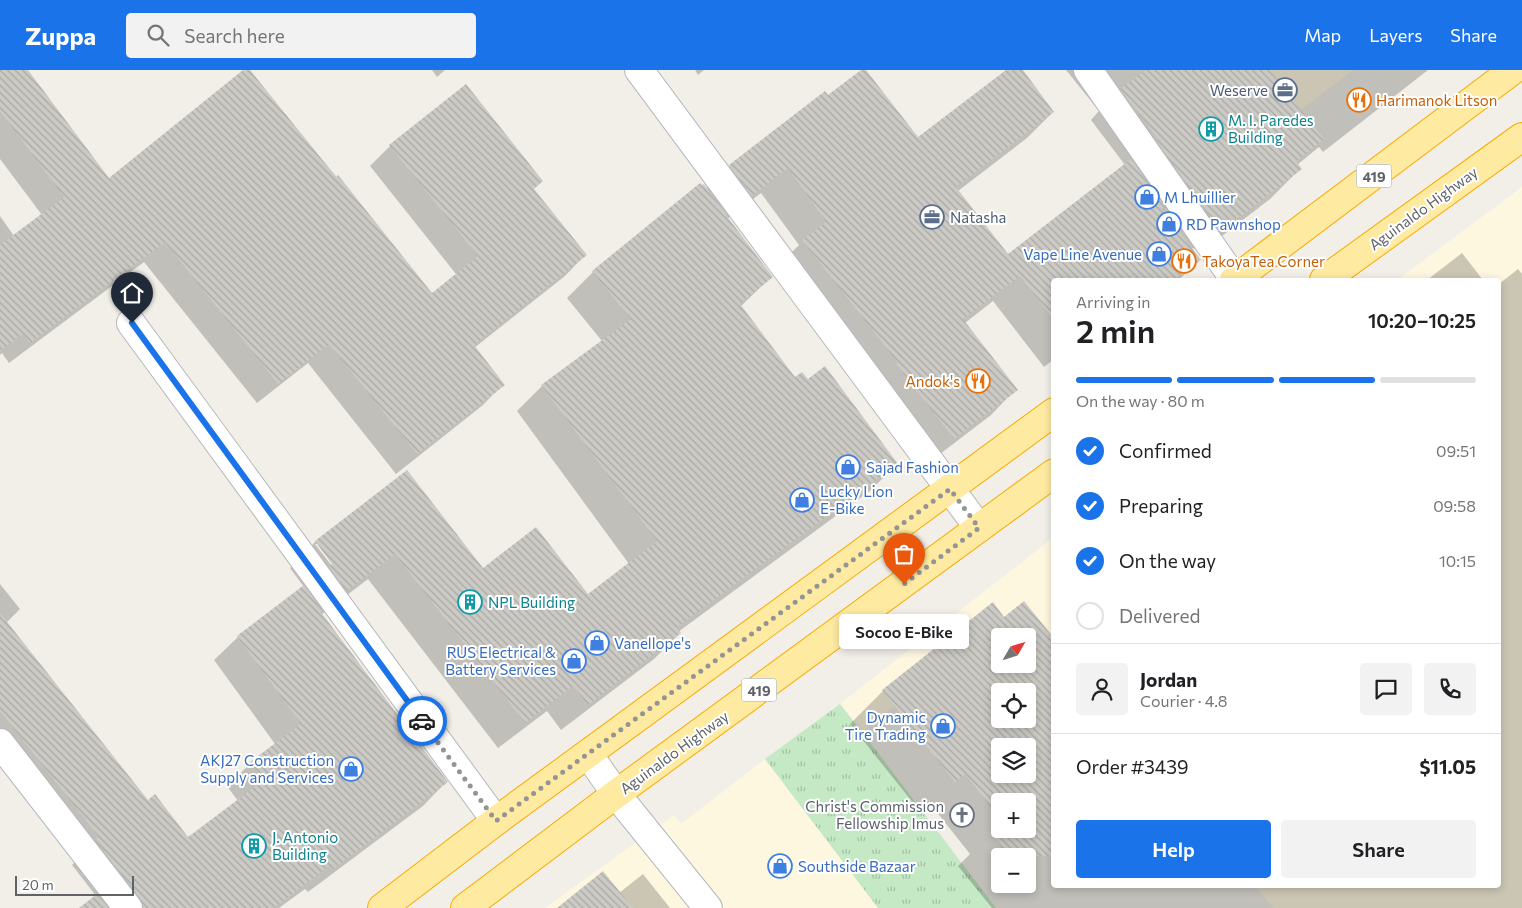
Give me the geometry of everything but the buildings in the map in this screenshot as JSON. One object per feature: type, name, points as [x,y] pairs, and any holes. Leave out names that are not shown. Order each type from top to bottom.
[{"type":"highway","name":"419","points":[[1238,278],[1513,70]]},
{"type":"highway","name":"Aguinaldo Highway","points":[[1327,278],[1522,136]]},
{"type":"highway","points":[[382,908],[496,821],[1051,414]]},
{"type":"highway","name":"Aguinaldo Highway","points":[[465,908],[616,794],[1051,476]]},
{"type":"street","points":[[639,70],[979,528]]},
{"type":"street","points":[[1088,70],[1234,278]]},
{"type":"street","points":[[132,323],[496,821]]},
{"type":"street","points":[[0,743],[128,908]]},
{"type":"street","points":[[588,754],[616,794],[708,908]]},
{"type":"shaded area","name":"Weserve","points":[[1228,70],[1353,70],[1275,130]]},
{"type":"shaded area","points":[[1522,187],[1522,908],[1273,908],[1256,888],[1501,888],[1501,278],[1400,278]]},
{"type":"shaded area","points":[[1051,539],[1051,705],[1036,717],[1036,683],[991,683],[991,728],[1023,728],[1010,738],[991,738],[991,753],[955,782],[894,706],[862,732],[840,704]]},
{"type":"shaded area","name":"Southside Bazaar","points":[[765,759],[878,908],[545,908],[674,815],[681,824]]},
{"type":"green space","points":[[840,704],[996,908],[878,908],[765,759]]},
{"type":"way so far","points":[[422,721],[496,821],[950,489],[979,528],[904,584]]},
{"type":"place","name":"Weserve","points":[[1285,90]]},
{"type":"place","name":"Harimanok Litson","points":[[1359,100]]},
{"type":"place","name":"M. I. Paredes Building","points":[[1211,129]]},
{"type":"place","name":"M Lhuillier","points":[[1147,197]]},
{"type":"place","name":"Natasha","points":[[932,217]]},
{"type":"place","name":"RD Pawnshop","points":[[1169,224]]},
{"type":"place","name":"Vape Line Avenue","points":[[1159,254]]},
{"type":"place","name":"TakoyaTea Corner","points":[[1184,261]]},
{"type":"place","name":"Andok's","points":[[978,381]]},
{"type":"place","name":"Sajad Fashion","points":[[848,467]]},
{"type":"place","name":"Lucky Lion E-Bike","points":[[802,500]]},
{"type":"place","name":"Socoo E-Bike","points":[[904,584]]},
{"type":"place","name":"NPL Building","points":[[470,602]]},
{"type":"place","name":"Vanellope's","points":[[597,643]]},
{"type":"place","name":"RUS Electrical & Battery Services","points":[[574,661]]},
{"type":"place","name":"Dynamic Tire Trading","points":[[943,726]]},
{"type":"place","name":"AKJ27 Construction Supply and Services","points":[[351,769]]},
{"type":"place","name":"Christ's Commission Fellowship Imus","points":[[962,815]]},
{"type":"place","name":"J. Antonio Building","points":[[254,846]]},
{"type":"place","name":"Southside Bazaar","points":[[780,866]]},
{"type":"route","points":[[132,323],[422,721]]}]
